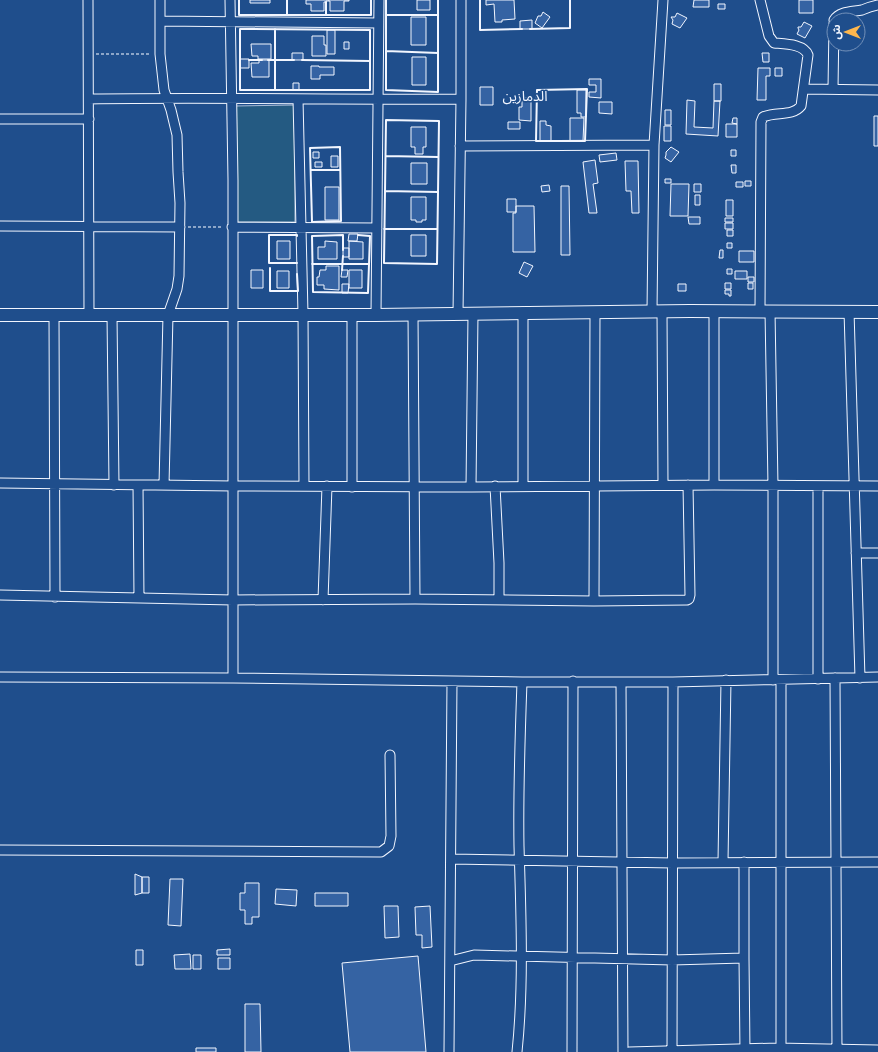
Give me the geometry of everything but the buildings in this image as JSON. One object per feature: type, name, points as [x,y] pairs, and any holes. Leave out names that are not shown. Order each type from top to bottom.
[{"type":"street","points":[[88,0],[89,315]]},
{"type":"street","points":[[160,0],[160,54],[164,90],[175,122],[177,135],[180,202],[179,276],[177,289],[168,315],[164,485]]},
{"type":"street","points":[[230,0],[233,315],[233,678]]},
{"type":"street","points":[[376,315],[379,0]]},
{"type":"street","points":[[458,314],[461,0]]},
{"type":"street","points":[[663,0],[654,145],[657,311],[663,485]]},
{"type":"street","points":[[760,0],[769,36],[774,43],[802,47],[808,55],[802,106],[798,111],[792,113],[768,114],[763,117],[761,122],[765,311],[773,486],[781,862],[779,1050]]},
{"type":"street","points":[[850,12],[878,5]]},
{"type":"street","points":[[161,21],[378,23]]},
{"type":"street","points":[[833,89],[834,52]]},
{"type":"street","points":[[804,89],[878,90]]},
{"type":"street","points":[[89,99],[461,99]]},
{"type":"street","points":[[298,99],[303,314],[304,486]]},
{"type":"street","points":[[0,119],[89,119]]},
{"type":"street","points":[[460,146],[654,145]]},
{"type":"street","points":[[0,226],[180,227]]},
{"type":"street","points":[[232,227],[377,228]]},
{"type":"street","points":[[0,316],[376,315],[657,311],[878,312]]},
{"type":"street","points":[[714,311],[714,485]]},
{"type":"street","points":[[523,312],[523,486]]},
{"type":"street","points":[[594,601],[595,312]]},
{"type":"street","points":[[849,312],[860,678]]},
{"type":"street","points":[[352,314],[352,486]]},
{"type":"street","points":[[413,314],[415,599]]},
{"type":"street","points":[[471,487],[474,314]]},
{"type":"street","points":[[54,315],[56,597]]},
{"type":"street","points":[[112,315],[114,485]]},
{"type":"street","points":[[0,483],[415,487],[663,485],[878,486]]},
{"type":"street","points":[[138,485],[139,598]]},
{"type":"street","points":[[0,595],[233,600],[687,600],[689,599],[690,595],[688,485]]},
{"type":"street","points":[[323,600],[327,486]]},
{"type":"street","points":[[495,486],[499,563],[499,600]]},
{"type":"street","points":[[818,486],[818,679]]},
{"type":"street","points":[[856,553],[878,553]]},
{"type":"street","points":[[0,677],[673,682],[878,677]]},
{"type":"street","points":[[835,678],[837,1050]]},
{"type":"street","points":[[723,862],[726,680]]},
{"type":"street","points":[[449,1052],[452,681]]},
{"type":"street","points":[[572,1052],[573,681]]},
{"type":"street","points":[[517,1052],[521,956],[519,826],[522,682]]},
{"type":"street","points":[[621,682],[623,1052]]},
{"type":"street","points":[[672,1051],[673,682]]},
{"type":"street","points":[[0,850],[381,852],[389,846],[391,836],[390,755]]},
{"type":"street","points":[[451,859],[673,863],[878,862]]},
{"type":"street","points":[[744,862],[745,1050]]},
{"type":"street","points":[[450,961],[474,956],[672,960],[744,958]]},
{"type":"street","points":[[628,1052],[878,1050]]},
{"type":"path","points":[[89,54],[160,54]]},
{"type":"path","points":[[180,227],[232,227]]},
{"type":"shaded area","points":[[295,105],[295,222],[236,222],[235,106]]},
{"type":"wall","points":[[239,0],[239,15],[371,15],[371,0]]},
{"type":"wall","points":[[287,0],[287,15]]},
{"type":"wall","points":[[386,0],[386,90],[438,92],[438,0]]},
{"type":"wall","points":[[480,0],[480,30],[522,29]]},
{"type":"wall","points":[[530,29],[570,28],[570,0]]},
{"type":"wall","points":[[326,2],[326,15]]},
{"type":"wall","points":[[386,15],[438,15]]},
{"type":"wall","points":[[240,29],[370,30],[370,90],[240,90],[240,29]]},
{"type":"wall","points":[[275,29],[275,90]]},
{"type":"wall","points":[[386,51],[438,53]]},
{"type":"wall","points":[[249,60],[262,60]]},
{"type":"wall","points":[[268,60],[294,60]]},
{"type":"wall","points":[[302,60],[370,61]]},
{"type":"wall","points":[[587,89],[585,141],[536,141],[537,90],[587,89]]},
{"type":"wall","points":[[386,120],[439,121],[437,264],[384,263],[386,120]]},
{"type":"wall","points":[[340,147],[341,221],[312,222],[310,148],[340,147]]},
{"type":"wall","points":[[386,156],[438,157]]},
{"type":"wall","points":[[311,170],[340,170]]},
{"type":"wall","points":[[385,191],[438,192]]},
{"type":"wall","points":[[384,229],[437,229]]},
{"type":"wall","points":[[297,236],[269,235],[269,263],[297,263]]},
{"type":"wall","points":[[343,250],[343,235],[312,236],[313,292],[368,293],[370,236],[358,235]]},
{"type":"wall","points":[[342,270],[343,256]]},
{"type":"wall","points":[[312,264],[369,264]]},
{"type":"wall","points":[[270,268],[270,291],[298,291],[297,274]]},
{"type":"district","name":"الدمازين","points":[[525,96]]}]
